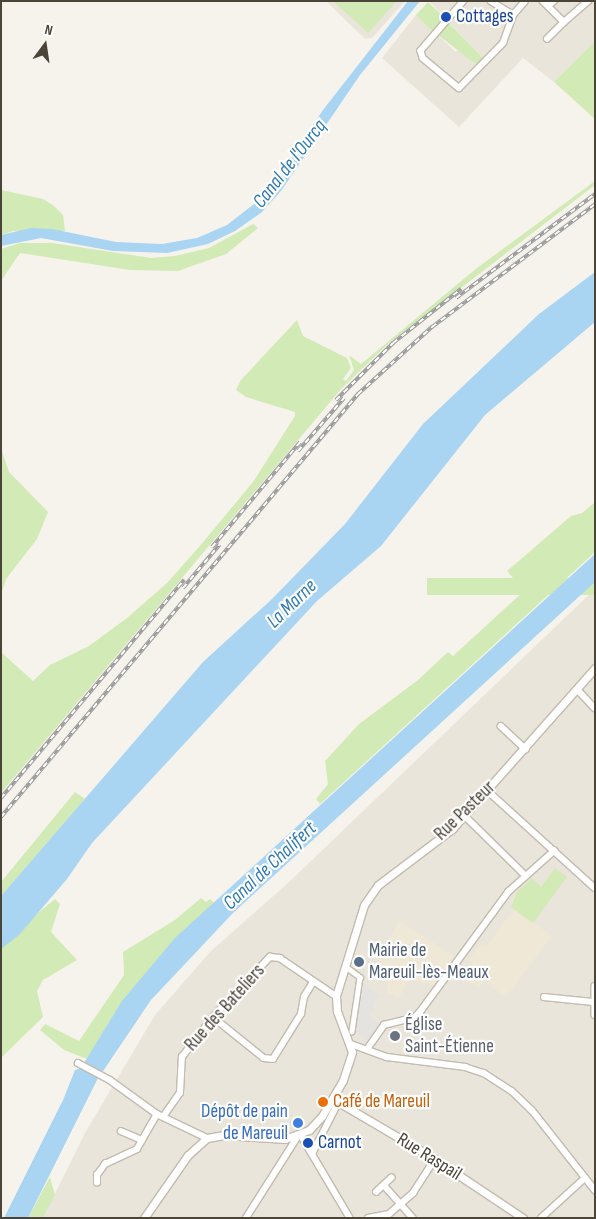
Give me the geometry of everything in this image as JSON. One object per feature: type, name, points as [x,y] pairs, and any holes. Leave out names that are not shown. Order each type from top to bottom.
[{"type":"street","points":[[464,1],[421,51],[423,58],[454,87],[464,86],[503,43],[513,15],[525,1]]},
{"type":"street","points":[[491,1],[513,15]]},
{"type":"street","points":[[543,1],[564,22]]},
{"type":"street","points":[[548,6],[554,1]]},
{"type":"street","points":[[547,39],[588,1]]},
{"type":"street","name":"Rue Pasteur","points":[[336,996],[343,966],[359,916],[378,885],[465,816],[526,749],[595,668]]},
{"type":"street","points":[[577,688],[595,708]]},
{"type":"street","points":[[501,726],[526,749]]},
{"type":"street","points":[[488,791],[595,888]]},
{"type":"street","points":[[465,816],[526,875]]},
{"type":"street","points":[[368,1048],[384,1025],[415,1016],[420,1012],[501,902],[526,875],[554,851]]},
{"type":"street","name":"Rue des Bateliers","points":[[142,1140],[180,1094],[182,1057],[213,1017],[275,956],[313,982]]},
{"type":"street","points":[[343,966],[360,977],[352,1031]]},
{"type":"street","points":[[213,1017],[264,1058],[273,1059],[301,1014],[304,997],[313,982],[336,996],[338,1011],[351,1044],[351,1058],[336,1101],[312,1154]]},
{"type":"street","points":[[595,986],[593,1002],[595,1015]]},
{"type":"street","points":[[544,997],[593,1002]]},
{"type":"street","points":[[351,1044],[368,1048],[387,1057],[465,1067],[484,1073],[512,1091],[532,1110],[595,1190]]},
{"type":"street","points":[[78,1063],[107,1078],[160,1116],[207,1138]]},
{"type":"street","points":[[246,1218],[300,1135],[314,1125],[336,1101]]},
{"type":"street","name":"Rue Raspail","points":[[336,1101],[435,1160],[523,1218]]},
{"type":"street","points":[[97,1183],[99,1170],[109,1161],[137,1149],[142,1140],[121,1131]]},
{"type":"street","points":[[144,1218],[188,1155],[207,1138],[224,1135],[275,1140],[300,1135]]},
{"type":"street","points":[[300,1135],[350,1218]]},
{"type":"street","points":[[368,1218],[383,1217],[413,1193],[435,1160]]},
{"type":"street","points":[[376,1192],[391,1178]]},
{"type":"street","points":[[541,1218],[585,1178]]},
{"type":"street","points":[[384,1185],[413,1218]]},
{"type":"shaded area","points":[[326,1],[405,1],[372,38],[365,39]]},
{"type":"shaded area","points":[[429,1],[595,1],[595,41],[554,82],[523,58],[459,127],[382,58],[416,15],[456,52],[459,49],[477,66],[484,59]]},
{"type":"shaded area","points":[[595,589],[595,1218],[43,1218],[85,1133],[155,1015],[211,951],[288,883]]},
{"type":"shaded area","points":[[514,909],[552,936],[506,997],[484,981],[478,988],[462,976],[473,963],[470,960],[476,948],[482,945],[486,947]]},
{"type":"shaded area","points":[[399,921],[456,957],[434,986],[411,979],[398,998],[387,992],[389,978],[374,967],[392,943],[388,941]]},
{"type":"shaded area","points":[[363,985],[380,995],[369,1016],[380,1024],[367,1041],[355,1032]]},
{"type":"green space","points":[[333,1],[397,1],[368,33]]},
{"type":"green space","points":[[428,2],[445,18],[433,31],[416,15]]},
{"type":"green space","points":[[449,23],[485,60],[478,66],[438,35]]},
{"type":"green space","points":[[595,41],[595,119],[554,82]]},
{"type":"green space","points":[[595,181],[595,185],[388,344],[341,389],[1,793],[1,652],[33,681],[50,665],[89,646],[127,618],[167,583],[253,482],[295,416],[295,412],[246,397],[236,390],[241,380],[297,320],[303,336],[347,358],[351,368],[343,379],[346,381],[354,370],[349,355],[361,364],[477,268]]},
{"type":"green space","points":[[1,190],[43,199],[54,206],[63,215],[65,231],[13,231],[1,235]]},
{"type":"green space","points":[[253,224],[258,228],[226,254],[178,271],[130,270],[20,253],[1,281],[1,249],[20,243],[52,243],[151,258],[175,256],[209,248]]},
{"type":"green space","points":[[1,448],[9,472],[48,512],[37,539],[6,579],[1,595]]},
{"type":"green space","points":[[595,502],[595,552],[320,804],[316,799],[328,784],[325,761],[359,724],[418,680],[448,652],[453,656],[524,591],[507,571],[571,516],[582,513]]},
{"type":"green space","points":[[427,578],[595,578],[595,595],[427,595]]},
{"type":"green space","points":[[75,792],[85,799],[1,896],[1,882]]},
{"type":"green space","points":[[555,868],[567,877],[533,923],[511,907],[517,892],[532,878],[541,887]]},
{"type":"green space","points":[[201,898],[206,902],[210,899],[217,906],[87,1059],[64,1050],[40,1030],[45,1024],[79,1041],[124,975],[123,952],[175,920]]},
{"type":"green space","points":[[55,899],[60,904],[51,932],[77,960],[43,980],[37,991],[43,1017],[1,1058],[1,943]]},
{"type":"green space","points":[[50,1177],[55,1195],[43,1218],[28,1218]]},
{"type":"water","name":"Canal de l'Ourcq","points":[[408,1],[420,1],[360,75],[281,191],[262,212],[235,231],[208,244],[167,253],[113,251],[41,238],[1,246],[1,235],[31,228],[52,229],[116,242],[162,244],[197,238],[227,225],[267,194],[323,110]]},
{"type":"water","name":"La Marne","points":[[595,272],[595,322],[485,415],[381,546],[317,601],[92,843],[67,879],[19,935],[1,949],[1,896],[203,662],[272,599],[345,524],[423,424],[539,314]]},
{"type":"water","name":"Canal de Chalifert","points":[[595,554],[595,582],[233,913],[151,1000],[97,1080],[28,1218],[4,1218],[63,1100],[75,1070],[81,1068],[122,1001],[175,938]]},
{"type":"railway","points":[[456,298],[595,194]]},
{"type":"railway","points":[[1,817],[358,394],[432,327],[595,204]]},
{"type":"railway","points":[[336,400],[393,343],[461,289]]},
{"type":"railway","points":[[298,451],[344,398]]},
{"type":"railway","points":[[212,547],[300,442]]},
{"type":"railway","points":[[183,588],[220,544]]},
{"type":"railway","points":[[1,798],[184,580]]},
{"type":"place","name":"Cottages","points":[[446,17]]},
{"type":"place","name":"Mairie de Mareuil-lès-Meaux","points":[[359,962]]},
{"type":"place","name":"Église Saint-Étienne","points":[[395,1036]]},
{"type":"place","name":"Café de Mareuil","points":[[323,1102]]},
{"type":"place","name":"Dépôt de pain de Mareuil","points":[[298,1123]]},
{"type":"place","name":"Carnot","points":[[308,1143]]}]
